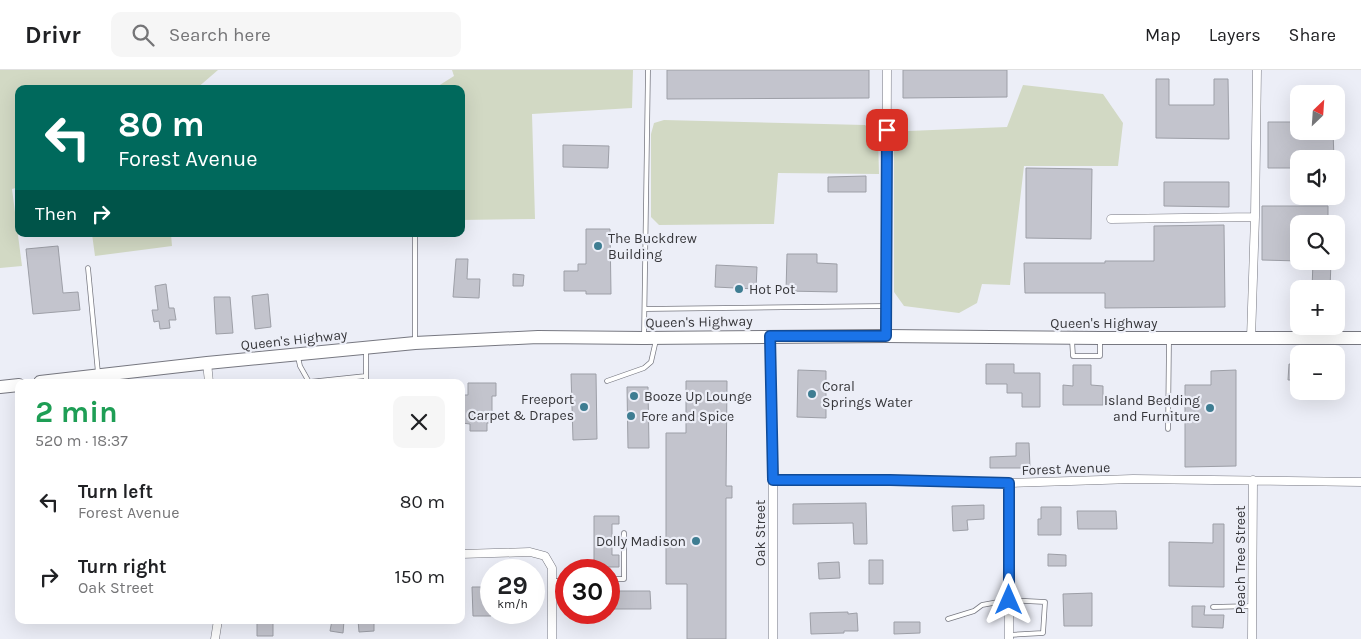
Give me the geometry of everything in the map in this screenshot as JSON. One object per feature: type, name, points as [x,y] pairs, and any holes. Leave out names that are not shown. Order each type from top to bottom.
[{"type":"main road","name":"Queen's Highway","points":[[70,379],[415,342],[538,337],[1361,338]]},
{"type":"main road","points":[[0,387],[15,385]]},
{"type":"street","points":[[886,336],[887,70]]},
{"type":"street","points":[[1251,338],[1256,217],[1257,70]]},
{"type":"street","points":[[1111,219],[1256,217]]},
{"type":"street","name":"Oak Street","points":[[770,336],[773,480],[773,639]]},
{"type":"street","points":[[207,363],[209,379]]},
{"type":"street","name":"Forest Avenue","points":[[773,480],[1009,483],[1132,479],[1361,482]]},
{"type":"street","name":"Peach Tree Street","points":[[1252,480],[1252,639]]},
{"type":"street","points":[[1009,483],[1009,637]]},
{"type":"street","points":[[465,554],[530,552],[545,556],[552,568],[552,639]]},
{"type":"street","points":[[215,639],[217,624]]},
{"type":"lane","points":[[607,381],[644,368],[651,362],[650,338],[644,309],[648,70]]},
{"type":"lane","points":[[415,237],[415,342]]},
{"type":"lane","points":[[88,268],[99,376]]},
{"type":"lane","points":[[644,309],[886,306]]},
{"type":"lane","points":[[1072,338],[1073,356],[1100,356],[1100,338]]},
{"type":"lane","points":[[1168,430],[1169,338]]},
{"type":"lane","points":[[338,379],[366,376],[366,347]]},
{"type":"lane","points":[[298,354],[300,366],[307,379]]},
{"type":"lane","points":[[620,579],[624,579],[624,533]]},
{"type":"lane","points":[[948,619],[974,611],[982,605],[1009,600],[1045,602],[1043,633],[1009,637]]},
{"type":"lane","points":[[1213,607],[1252,606]]},
{"type":"green space","points":[[0,70],[218,70],[201,85],[15,85],[15,188],[12,189],[15,212],[15,237],[18,237],[22,266],[0,268]]},
{"type":"green space","points":[[452,70],[633,70],[632,108],[532,114],[535,219],[465,220],[465,85],[440,85],[454,76]]},
{"type":"green space","points":[[1023,85],[1103,94],[1123,123],[1118,166],[1024,166],[1010,285],[982,284],[977,303],[959,313],[904,306],[894,292],[894,141],[908,131],[1007,127]]},
{"type":"green space","points":[[664,120],[865,125],[878,135],[879,174],[778,173],[774,224],[659,225],[651,217],[651,134],[654,123]]},
{"type":"green space","points":[[92,237],[171,237],[172,246],[95,256]]},
{"type":"building","points":[[667,70],[869,70],[869,98],[667,99]]},
{"type":"building","points":[[903,70],[1007,70],[1007,97],[903,98]]},
{"type":"building","points":[[1156,79],[1169,79],[1169,105],[1214,105],[1214,79],[1228,79],[1229,139],[1156,138]]},
{"type":"building","points":[[1268,122],[1290,122],[1290,140],[1333,140],[1334,150],[1290,150],[1290,168],[1268,168]]},
{"type":"building","points":[[563,145],[609,146],[608,168],[563,167]]},
{"type":"building","points":[[1026,168],[1092,169],[1091,239],[1026,238]]},
{"type":"building","points":[[866,176],[866,192],[828,192],[828,177]]},
{"type":"building","points":[[1164,182],[1229,182],[1229,207],[1164,206]]},
{"type":"building","points":[[1262,206],[1328,206],[1328,215],[1290,215],[1290,261],[1262,260]]},
{"type":"building","points":[[1224,225],[1225,307],[1105,308],[1105,293],[1025,293],[1024,263],[1154,261],[1154,226]]},
{"type":"building","name":"The Buckdrew Building","points":[[586,229],[610,229],[611,294],[586,294],[586,291],[564,291],[564,271],[578,271],[578,264],[586,264]]},
{"type":"building","points":[[58,246],[63,293],[78,292],[80,310],[33,314],[26,249]]},
{"type":"building","points":[[787,254],[817,254],[817,263],[837,264],[837,292],[786,291]]},
{"type":"building","points":[[456,259],[468,259],[467,279],[480,279],[479,298],[453,297]]},
{"type":"building","points":[[716,265],[757,267],[756,289],[715,287]]},
{"type":"building","points":[[1313,270],[1331,270],[1330,280],[1312,280]]},
{"type":"building","points":[[513,274],[524,275],[523,286],[513,286]]},
{"type":"building","points":[[166,284],[169,308],[174,308],[176,320],[169,320],[170,328],[160,329],[159,321],[154,322],[152,310],[158,310],[155,286]]},
{"type":"building","points":[[268,294],[271,327],[255,329],[252,296]]},
{"type":"building","points":[[214,297],[230,297],[233,333],[216,334]]},
{"type":"building","points":[[986,364],[1014,364],[1014,373],[1040,373],[1040,407],[1022,407],[1022,393],[1007,393],[1007,384],[986,384]]},
{"type":"building","points":[[1289,364],[1290,380],[1288,380]]},
{"type":"building","points":[[1073,365],[1091,365],[1091,385],[1103,386],[1103,405],[1063,405],[1063,385],[1073,386]]},
{"type":"building","name":"Coral Springs Water","points":[[798,370],[826,371],[826,418],[797,417]]},
{"type":"building","name":"Island Bedding and Furniture","points":[[1236,370],[1236,466],[1185,467],[1185,385],[1211,385],[1211,371]]},
{"type":"building","name":"Freeport Carpet & Drapes","points":[[571,374],[596,374],[597,439],[573,440]]},
{"type":"building","name":"Dolly Madison","points":[[686,381],[727,381],[726,486],[732,486],[732,498],[726,498],[726,639],[687,639],[687,584],[666,584],[666,433],[686,433]]},
{"type":"building","points":[[468,383],[496,383],[496,396],[492,396],[492,423],[487,423],[487,431],[470,431],[470,424],[465,423],[465,395],[468,395]]},
{"type":"building","points":[[627,387],[648,387],[649,448],[628,448]]},
{"type":"building","points":[[1016,443],[1029,443],[1030,468],[990,468],[990,457],[1016,456]]},
{"type":"building","points":[[866,503],[867,544],[854,544],[853,523],[793,524],[793,504]]},
{"type":"building","points":[[984,505],[984,519],[967,520],[968,530],[953,531],[952,506]]},
{"type":"building","points":[[1041,507],[1061,507],[1061,535],[1038,535],[1038,519],[1041,519]]},
{"type":"building","points":[[1077,511],[1116,511],[1117,529],[1078,529]]},
{"type":"building","points":[[594,516],[619,516],[619,524],[612,524],[612,555],[619,555],[619,559],[594,559]]},
{"type":"building","points":[[1213,524],[1224,524],[1224,587],[1169,586],[1169,542],[1213,543]]},
{"type":"building","points":[[1048,554],[1066,555],[1066,566],[1048,566]]},
{"type":"building","points":[[869,560],[883,560],[883,584],[869,584]]},
{"type":"building","points":[[839,562],[840,578],[819,579],[818,563]]},
{"type":"building","points":[[472,587],[480,587],[480,616],[473,616]]},
{"type":"building","points":[[620,591],[650,591],[651,609],[620,609]]},
{"type":"building","points":[[1092,593],[1092,626],[1064,626],[1063,594]]},
{"type":"building","points":[[1192,606],[1205,606],[1204,615],[1224,615],[1223,628],[1192,627]]},
{"type":"building","points":[[848,612],[848,614],[857,613],[858,631],[811,634],[810,613]]},
{"type":"building","points":[[894,622],[920,622],[920,633],[894,634]]},
{"type":"building","points":[[257,624],[273,624],[273,636],[257,636]]},
{"type":"building","points":[[331,624],[344,624],[343,633],[330,631]]},
{"type":"building","points":[[358,624],[374,624],[374,631],[359,632]]},
{"type":"place","name":"The Buckdrew Building","points":[[598,246]]},
{"type":"place","name":"Hot Pot","points":[[739,289]]},
{"type":"place","name":"Coral Springs Water","points":[[812,394]]},
{"type":"place","name":"Booze Up Lounge","points":[[634,396]]},
{"type":"place","name":"Freeport Carpet & Drapes","points":[[584,407]]},
{"type":"place","name":"Island Bedding and Furniture","points":[[1210,408]]},
{"type":"place","name":"Fore and Spice","points":[[631,416]]},
{"type":"place","name":"Dolly Madison","points":[[696,541]]},
{"type":"route","points":[[887,130],[886,336],[770,336],[773,480],[1009,483],[1009,600]]}]
